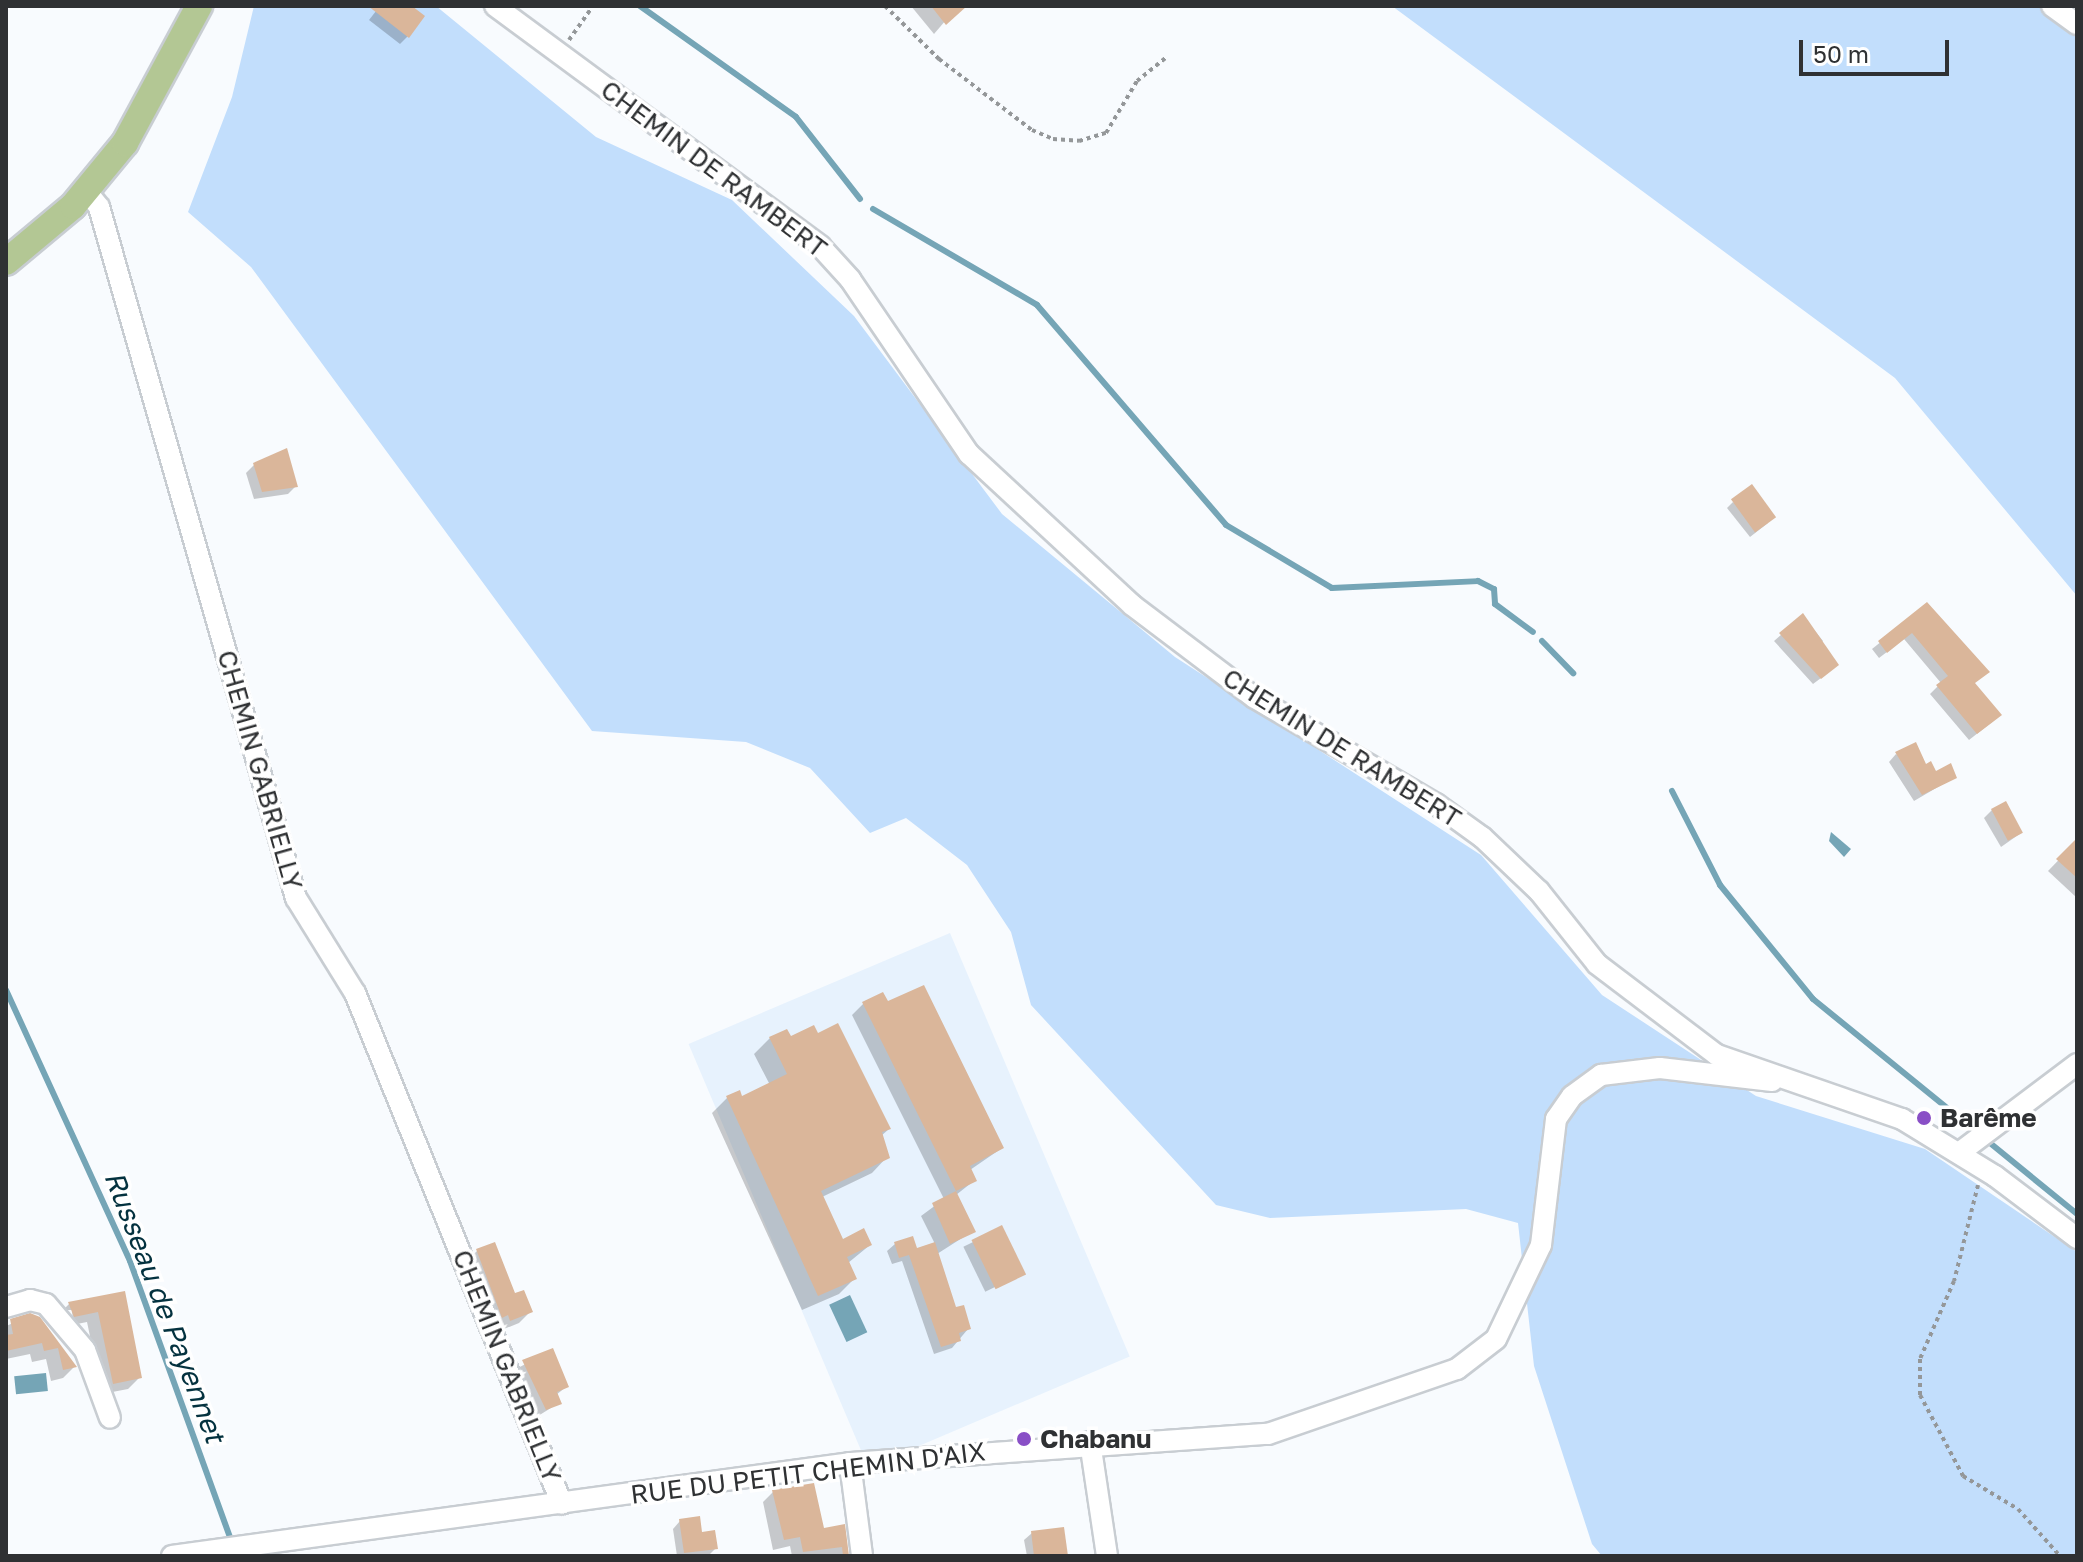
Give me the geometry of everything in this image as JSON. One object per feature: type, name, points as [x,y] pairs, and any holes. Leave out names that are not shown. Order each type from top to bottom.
[{"type":"main road","points":[[6,262],[87,192],[161,84],[199,6]]},
{"type":"street","name":"CHEMIN DE RAMBERT","points":[[495,6],[561,51],[820,246],[850,279],[969,454],[1132,605],[1255,698],[1436,804],[1482,837],[1539,891],[1597,964],[1717,1055],[1812,1084],[1902,1119],[1981,1167],[2077,1238]]},
{"type":"street","points":[[2052,6],[2077,24]]},
{"type":"street","name":"CHEMIN GABRIELLY","points":[[87,192],[99,207],[296,898],[355,993],[562,1504]]},
{"type":"street","points":[[1959,1153],[2077,1064]]},
{"type":"street","name":"RUE DU PETIT CHEMIN D'AIX","points":[[172,1556],[850,1463],[1090,1442],[1268,1434],[1457,1369],[1496,1339],[1518,1301],[1541,1245],[1556,1119],[1572,1096],[1601,1075],[1660,1068],[1812,1084]]},
{"type":"street","points":[[6,1307],[30,1300],[46,1304],[85,1350],[110,1418]]},
{"type":"street","points":[[1090,1442],[1107,1556]]},
{"type":"street","points":[[850,1463],[862,1556]]},
{"type":"path","points":[[561,51],[593,6]]},
{"type":"path","points":[[885,6],[939,59],[1032,130],[1053,139],[1079,141],[1106,133],[1137,81],[1167,57]]},
{"type":"path","points":[[1981,1167],[1954,1281],[1920,1359],[1920,1395],[1963,1476],[2018,1509],[2060,1556]]},
{"type":"shaded area","points":[[254,6],[436,6],[596,137],[732,200],[854,316],[1002,514],[1175,657],[1481,855],[1602,995],[1756,1096],[1925,1149],[2077,1252],[2077,1556],[1602,1556],[1592,1544],[1534,1366],[1518,1223],[1466,1209],[1270,1218],[1216,1205],[1031,1005],[1011,932],[967,865],[906,818],[870,833],[810,768],[746,742],[592,731],[251,267],[188,212],[232,97]]},
{"type":"shaded area","points":[[1392,6],[2052,6],[2077,24],[2077,596],[1895,378]]},
{"type":"shaded area","points":[[1831,832],[1851,849],[1844,857],[1829,841]]},
{"type":"shaded area","points":[[950,933],[1130,1356],[868,1467],[689,1044]]},
{"type":"shaded area","points":[[850,1295],[867,1332],[846,1342],[829,1305]]},
{"type":"shaded area","points":[[46,1373],[48,1391],[16,1394],[14,1376]]},
{"type":"building","points":[[368,6],[412,6],[425,16],[409,38]]},
{"type":"building","points":[[931,6],[967,6],[946,25]]},
{"type":"building","points":[[287,448],[298,487],[262,492],[253,463]]},
{"type":"building","points":[[1752,484],[1776,517],[1755,532],[1731,499]]},
{"type":"building","points":[[1927,602],[1990,672],[1975,683],[2002,715],[1977,734],[1936,685],[1948,676],[1912,633],[1887,653],[1878,641]]},
{"type":"building","points":[[1803,613],[1839,665],[1821,679],[1779,633]]},
{"type":"building","points":[[1916,742],[1926,764],[1931,761],[1936,771],[1951,763],[1957,778],[1922,795],[1895,752]]},
{"type":"building","points":[[2006,801],[2023,833],[2008,841],[1991,809]]},
{"type":"building","points":[[2077,838],[2077,878],[2056,859]]},
{"type":"building","points":[[924,985],[1004,1148],[970,1166],[977,1181],[956,1191],[862,1002],[883,992],[888,1001]]},
{"type":"building","points":[[838,1023],[891,1129],[882,1132],[890,1158],[821,1191],[843,1239],[864,1228],[872,1245],[847,1257],[857,1279],[818,1296],[726,1096],[740,1090],[742,1096],[787,1074],[769,1037],[787,1029],[791,1036],[814,1025],[818,1033]]},
{"type":"building","points":[[956,1191],[976,1232],[950,1244],[932,1203]]},
{"type":"building","points":[[1002,1225],[1026,1274],[996,1289],[971,1240]]},
{"type":"building","points":[[913,1236],[917,1248],[935,1242],[956,1307],[964,1305],[971,1329],[959,1333],[961,1341],[941,1347],[909,1255],[899,1258],[894,1242]]},
{"type":"building","points":[[495,1242],[515,1293],[524,1290],[533,1312],[510,1321],[508,1315],[502,1318],[476,1249]]},
{"type":"building","points":[[125,1291],[142,1378],[113,1384],[98,1312],[74,1317],[68,1302]]},
{"type":"building","points":[[30,1313],[40,1317],[77,1367],[63,1370],[58,1348],[44,1351],[42,1343],[6,1351],[6,1335],[13,1334],[10,1319]]},
{"type":"building","points":[[553,1348],[569,1387],[557,1392],[562,1404],[546,1410],[522,1360]]},
{"type":"building","points":[[814,1483],[824,1528],[845,1524],[849,1556],[843,1556],[842,1547],[803,1552],[800,1537],[784,1540],[772,1490]]},
{"type":"building","points":[[700,1516],[702,1532],[715,1530],[718,1549],[684,1553],[679,1519]]},
{"type":"building","points":[[1064,1527],[1068,1556],[1034,1556],[1031,1531]]},
{"type":"waterway","points":[[640,6],[796,117],[860,199]]},
{"type":"waterway","points":[[873,209],[1037,305],[1226,525],[1332,588],[1478,581],[1494,589],[1495,604],[1533,632]]},
{"type":"waterway","points":[[1542,641],[1573,673]]},
{"type":"waterway","points":[[1672,791],[1720,885],[1813,999],[1969,1126]]},
{"type":"waterway","name":"Russeau de Payennet","points":[[6,990],[130,1261],[233,1545]]},
{"type":"waterway","points":[[1990,1143],[2077,1214]]},
{"type":"place","name":"Barême","points":[[1924,1118]]},
{"type":"place","name":"Chabanu","points":[[1024,1439]]}]
